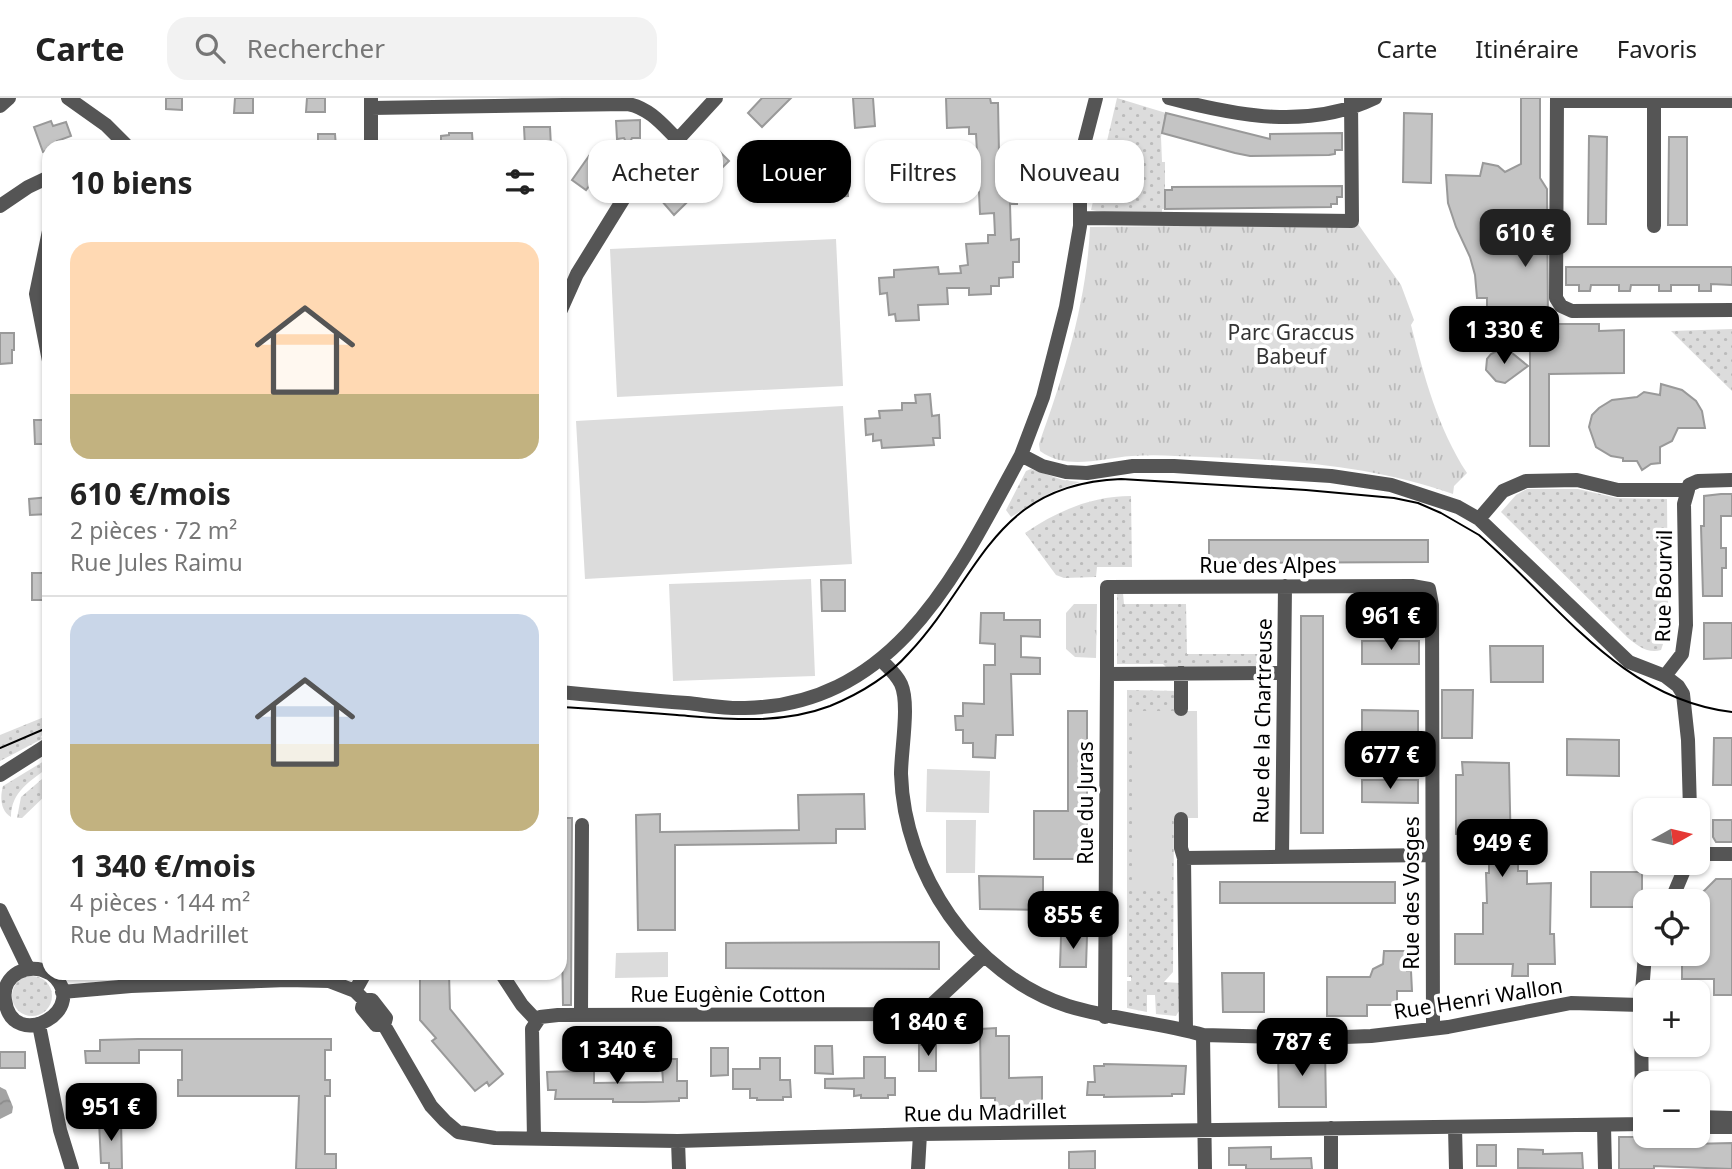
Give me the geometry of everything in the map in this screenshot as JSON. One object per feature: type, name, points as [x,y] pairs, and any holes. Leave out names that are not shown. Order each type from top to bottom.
[{"type":"street","points":[[0,106],[9,98]]},
{"type":"street","points":[[68,98],[106,125],[121,140]]},
{"type":"street","points":[[567,296],[577,274],[624,198],[716,98]]},
{"type":"street","points":[[567,693],[744,708],[794,704],[830,692],[869,669],[898,645],[937,600],[970,550],[1021,455],[1043,397],[1066,307],[1080,218],[1080,160],[1096,98]]},
{"type":"street","points":[[1169,98],[1236,115],[1317,117],[1375,98]]},
{"type":"street","points":[[1732,101],[1557,99],[1556,298],[1561,306],[1572,311],[1732,310]]},
{"type":"street","points":[[1654,101],[1654,226]]},
{"type":"street","points":[[371,140],[371,103],[628,104],[639,106],[652,114],[677,139]]},
{"type":"street","points":[[1080,218],[1352,220],[1351,104]]},
{"type":"street","points":[[0,206],[42,180]]},
{"type":"street","points":[[42,265],[36,294],[42,325]]},
{"type":"street","points":[[1021,455],[1042,466],[1066,472],[1087,473],[1133,466],[1174,466],[1343,478],[1391,485],[1458,507],[1479,519],[1629,662],[1665,677],[1678,686],[1683,694],[1688,740],[1690,798]]},
{"type":"street","points":[[1479,519],[1503,491],[1526,481],[1577,480],[1618,490],[1688,489],[1689,485],[1698,481],[1732,480]]},
{"type":"street","name":"Rue Bourvil","points":[[1665,677],[1682,654],[1686,625],[1685,504],[1688,489]]},
{"type":"street","name":"Rue de la Chartreuse","points":[[1282,857],[1284,586]]},
{"type":"street","name":"Rue des Alpes","points":[[1107,587],[1412,586],[1429,589]]},
{"type":"street","name":"Rue du Juras","points":[[1105,1017],[1107,587]]},
{"type":"street","name":"Rue des Vosges","points":[[1429,589],[1432,605],[1433,1029]]},
{"type":"street","name":"Rue Henri Wallon","points":[[881,660],[900,682],[905,697],[901,754],[902,799],[914,847],[934,890],[961,931],[984,956],[1037,993],[1105,1017],[1203,1035],[1319,1038],[1433,1029],[1571,1003],[1633,1005]]},
{"type":"street","points":[[1181,673],[1181,709]]},
{"type":"street","points":[[1107,674],[1284,673]]},
{"type":"street","points":[[0,775],[42,748]]},
{"type":"street","points":[[1181,819],[1186,1030]]},
{"type":"street","points":[[581,1015],[582,825]]},
{"type":"street","points":[[1710,854],[1732,854]]},
{"type":"street","points":[[1184,858],[1432,855]]},
{"type":"street","points":[[0,910],[28,968]]},
{"type":"street","name":"Rue Eugènie Cotton","points":[[537,1021],[540,1017],[581,1015],[911,1014],[927,1009],[984,956]]},
{"type":"street","points":[[42,970],[28,968],[11,977],[2,994],[11,1016],[24,1024],[39,1025],[55,1016],[62,1000],[62,992],[56,980]]},
{"type":"street","points":[[360,995],[363,980]]},
{"type":"street","points":[[506,980],[522,1005],[537,1021],[532,1029],[534,1139]]},
{"type":"street","name":"Rue du Madrillet","points":[[62,992],[131,986],[329,981],[372,1000],[378,1006],[386,1018],[384,1026],[431,1106],[458,1132],[495,1138],[678,1141],[920,1134],[1633,1125]]},
{"type":"street","points":[[39,1025],[60,1130],[72,1169]]},
{"type":"street","points":[[1203,1035],[1205,1169]]},
{"type":"street","points":[[1710,1117],[1732,1118]]},
{"type":"street","points":[[1604,1126],[1605,1169]]},
{"type":"street","points":[[1455,1127],[1456,1169]]},
{"type":"street","points":[[1710,1127],[1732,1127]]},
{"type":"street","points":[[1331,1128],[1331,1169]]},
{"type":"street","points":[[918,1169],[920,1134]]},
{"type":"street","points":[[678,1141],[679,1169]]},
{"type":"green space","points":[[1117,98],[1166,113],[1161,137],[1162,162],[1165,162],[1165,209],[1162,209],[1162,213],[1108,213],[1091,210],[1093,203],[1144,203],[1144,140],[1107,140]]},
{"type":"green space","name":"Parc Graccus Babeuf","points":[[1358,224],[1401,285],[1414,320],[1411,325],[1433,402],[1467,473],[1454,486],[1453,494],[1385,475],[1316,464],[1159,455],[1073,462],[1062,461],[1040,451],[1039,444],[1073,337],[1084,282],[1090,227]]},
{"type":"green space","points":[[836,239],[843,386],[617,397],[610,249]]},
{"type":"green space","points":[[1732,329],[1732,391],[1671,331]]},
{"type":"green space","points":[[843,406],[852,564],[585,579],[576,421]]},
{"type":"green space","points":[[1031,469],[1063,480],[1080,482],[1052,492],[1011,517],[1006,510],[1026,471]]},
{"type":"green space","points":[[1527,489],[1578,489],[1617,498],[1667,499],[1668,614],[1667,632],[1661,650],[1647,650],[1628,638],[1501,512],[1516,495]]},
{"type":"green space","points":[[1131,496],[1132,567],[1097,567],[1096,577],[1064,578],[1056,575],[1025,533],[1075,506],[1102,499]]},
{"type":"green space","points":[[811,579],[815,676],[673,681],[669,584]]},
{"type":"green space","points":[[1117,593],[1123,593],[1124,604],[1186,604],[1187,654],[1270,654],[1270,666],[1166,667],[1163,664],[1117,664]]},
{"type":"green space","points":[[1074,604],[1097,604],[1096,658],[1075,657],[1066,649],[1066,613]]},
{"type":"green space","points":[[1127,690],[1179,691],[1179,711],[1132,712],[1132,818],[1174,818],[1173,972],[1164,982],[1180,983],[1180,1009],[1176,1016],[1156,1014],[1155,995],[1147,995],[1147,1012],[1127,1008],[1127,981],[1131,981],[1131,977],[1127,977]]},
{"type":"green space","points":[[1132,711],[1197,711],[1198,818],[1172,818],[1172,890],[1132,890]]},
{"type":"green space","points":[[42,718],[42,739],[0,761],[0,735]]},
{"type":"green space","points":[[42,762],[42,772],[29,782],[14,800],[11,817],[2,803],[3,786]]},
{"type":"green space","points":[[927,769],[990,771],[989,813],[926,812]]},
{"type":"green space","points":[[42,779],[42,799],[22,818],[17,818],[21,797]]},
{"type":"green space","points":[[946,820],[976,820],[975,873],[946,873]]},
{"type":"green space","points":[[668,952],[668,977],[615,978],[616,953]]},
{"type":"green space","points":[[24,977],[40,977],[51,988],[51,1004],[40,1015],[24,1015],[13,1004],[13,988]]},
{"type":"water","points":[[0,1087],[6,1090],[13,1107],[12,1113],[0,1119]]},
{"type":"building","points":[[166,98],[182,98],[182,110],[166,109]]},
{"type":"building","points":[[235,98],[253,98],[253,113],[234,113]]},
{"type":"building","points":[[307,98],[325,98],[325,112],[306,112]]},
{"type":"building","points":[[762,98],[791,98],[762,127],[748,113]]},
{"type":"building","points":[[853,98],[873,98],[875,126],[855,128]]},
{"type":"building","points":[[946,98],[990,98],[991,103],[998,103],[995,203],[1017,203],[1010,204],[1011,240],[1019,239],[1019,262],[1013,262],[1013,277],[999,278],[999,286],[991,286],[991,294],[969,295],[969,288],[947,288],[948,304],[918,305],[919,320],[896,321],[895,314],[889,315],[887,293],[880,294],[879,278],[894,277],[894,270],[938,267],[939,274],[961,273],[960,266],[968,265],[966,244],[988,243],[988,235],[995,235],[994,213],[980,214],[981,140],[976,140],[976,134],[969,134],[969,127],[947,128]]},
{"type":"building","points":[[1521,98],[1540,98],[1540,178],[1547,189],[1548,324],[1599,324],[1599,331],[1624,330],[1624,373],[1549,374],[1549,446],[1530,446],[1530,311],[1506,311],[1506,324],[1487,324],[1487,298],[1477,298],[1470,257],[1448,203],[1446,175],[1480,176],[1483,163],[1498,166],[1505,172],[1521,164]]},
{"type":"building","points":[[1166,113],[1270,139],[1270,134],[1342,133],[1342,150],[1335,150],[1335,154],[1329,155],[1250,156],[1235,153],[1162,133]]},
{"type":"building","points":[[1404,113],[1432,114],[1431,183],[1403,182]]},
{"type":"building","points":[[640,120],[640,138],[617,139],[616,121]]},
{"type":"building","points":[[51,121],[53,126],[66,122],[71,136],[60,140],[42,140],[42,149],[34,127]]},
{"type":"building","points":[[524,127],[550,127],[551,140],[525,140]]},
{"type":"building","points":[[472,133],[472,140],[441,140],[441,136]]},
{"type":"building","points":[[318,134],[335,134],[335,140],[318,140]]},
{"type":"building","points":[[1589,136],[1607,137],[1606,224],[1588,224]]},
{"type":"building","points":[[1669,137],[1687,137],[1687,225],[1668,225]]},
{"type":"building","points":[[723,155],[729,161],[723,167]]},
{"type":"building","points":[[588,157],[588,187],[586,190],[572,180]]},
{"type":"building","points":[[1342,186],[1342,197],[1337,197],[1337,204],[1331,204],[1331,207],[1165,209],[1165,190],[1172,190],[1172,187]]},
{"type":"building","points":[[664,203],[686,203],[674,215]]},
{"type":"building","points":[[1566,267],[1732,267],[1732,285],[1711,284],[1711,291],[1699,291],[1699,285],[1671,285],[1671,291],[1659,291],[1659,285],[1631,285],[1630,291],[1619,291],[1619,285],[1591,285],[1590,291],[1579,291],[1579,285],[1566,285]]},
{"type":"building","points":[[0,333],[14,333],[12,363],[0,364]]},
{"type":"building","points":[[1499,350],[1512,353],[1528,366],[1505,383],[1496,381],[1486,370],[1487,359]]},
{"type":"building","points":[[1661,384],[1682,390],[1696,401],[1702,411],[1705,428],[1678,428],[1672,441],[1660,447],[1660,463],[1651,464],[1642,470],[1637,461],[1623,461],[1623,458],[1611,456],[1596,447],[1589,427],[1592,415],[1599,408],[1612,400],[1637,397],[1644,392],[1660,395]]},
{"type":"building","points":[[930,394],[932,416],[939,415],[940,438],[933,438],[934,445],[882,448],[881,440],[873,441],[873,434],[866,435],[865,419],[880,418],[879,411],[902,410],[902,403],[916,403],[915,395]]},
{"type":"building","points":[[34,420],[42,420],[42,444],[35,444]]},
{"type":"building","points":[[1732,494],[1732,516],[1721,516],[1721,548],[1726,548],[1726,568],[1722,568],[1722,596],[1703,596],[1701,526],[1704,526],[1704,496]]},
{"type":"building","points":[[42,498],[42,514],[30,515],[29,499]]},
{"type":"building","points":[[1209,540],[1428,540],[1428,562],[1209,563]]},
{"type":"building","points":[[32,573],[42,573],[42,600],[32,600]]},
{"type":"building","points":[[821,580],[845,580],[845,611],[822,611]]},
{"type":"building","points":[[981,613],[1004,613],[1004,620],[1040,620],[1040,637],[1021,636],[1021,657],[1040,658],[1040,674],[1011,674],[1013,735],[996,735],[995,758],[973,757],[973,743],[963,743],[963,730],[956,730],[955,716],[963,716],[963,703],[984,704],[984,665],[995,665],[995,644],[980,643]]},
{"type":"building","points":[[1301,616],[1323,616],[1323,833],[1301,833]]},
{"type":"building","points":[[1704,623],[1732,623],[1732,658],[1704,659]]},
{"type":"building","points":[[1362,641],[1419,641],[1419,664],[1362,664]]},
{"type":"building","points":[[1490,646],[1543,646],[1543,682],[1491,682]]},
{"type":"building","points":[[1442,690],[1473,690],[1472,738],[1442,738]]},
{"type":"building","points":[[1362,710],[1418,711],[1418,733],[1362,733]]},
{"type":"building","points":[[1068,711],[1087,711],[1087,859],[1034,859],[1034,811],[1068,811]]},
{"type":"building","points":[[1714,738],[1732,738],[1732,785],[1713,785]]},
{"type":"building","points":[[1567,739],[1619,740],[1619,776],[1567,775]]},
{"type":"building","points":[[1462,762],[1509,763],[1511,854],[1518,854],[1518,871],[1527,871],[1527,884],[1551,883],[1550,934],[1554,934],[1555,964],[1528,964],[1528,976],[1512,976],[1513,964],[1455,964],[1455,934],[1483,934],[1483,903],[1487,903],[1486,873],[1489,873],[1489,838],[1478,838],[1479,834],[1456,834],[1456,775],[1463,775]]},
{"type":"building","points":[[1362,780],[1418,780],[1418,803],[1362,802]]},
{"type":"building","points":[[864,794],[865,829],[836,829],[836,843],[675,845],[675,930],[638,930],[636,815],[660,814],[660,832],[799,830],[798,795]]},
{"type":"building","points":[[567,818],[572,818],[571,1005],[563,1005],[563,980],[567,980]]},
{"type":"building","points":[[1713,820],[1732,820],[1732,842],[1716,842],[1713,837]]},
{"type":"building","points":[[1591,872],[1633,872],[1633,875],[1642,875],[1642,889],[1633,889],[1633,907],[1591,907]]},
{"type":"building","points":[[979,876],[1043,877],[1043,910],[980,909]]},
{"type":"building","points":[[1716,879],[1732,879],[1732,995],[1714,995],[1714,979],[1682,979],[1682,966],[1710,966],[1710,889],[1706,889]]},
{"type":"building","points":[[1220,882],[1395,882],[1395,903],[1220,903]]},
{"type":"building","points":[[1061,936],[1087,936],[1086,967],[1060,967]]},
{"type":"building","points":[[939,942],[939,969],[726,968],[726,943]]},
{"type":"building","points":[[1384,951],[1407,951],[1407,971],[1411,971],[1412,991],[1397,991],[1397,1005],[1367,1005],[1367,1016],[1327,1016],[1327,977],[1370,977],[1373,969],[1383,964]]},
{"type":"building","points":[[1222,973],[1264,973],[1264,1012],[1223,1012]]},
{"type":"building","points":[[420,980],[449,980],[450,1009],[503,1074],[489,1086],[487,1082],[475,1091],[432,1041],[436,1038],[420,1020]]},
{"type":"building","points":[[996,1028],[996,1036],[1009,1036],[1009,1078],[1042,1077],[1042,1106],[995,1107],[995,1098],[981,1098],[980,1029]]},
{"type":"building","points":[[331,1039],[331,1050],[325,1050],[325,1080],[330,1080],[330,1096],[325,1096],[325,1154],[336,1154],[336,1169],[296,1169],[299,1096],[178,1096],[178,1080],[182,1080],[182,1050],[139,1050],[139,1063],[86,1063],[85,1051],[100,1051],[100,1040]]},
{"type":"building","points":[[919,1045],[936,1045],[936,1071],[919,1071]]},
{"type":"building","points":[[815,1046],[832,1046],[833,1074],[815,1073]]},
{"type":"building","points":[[711,1048],[728,1048],[728,1075],[711,1076]]},
{"type":"building","points":[[1325,1048],[1326,1107],[1279,1107],[1278,1049]]},
{"type":"building","points":[[0,1052],[25,1052],[25,1068],[0,1068]]},
{"type":"building","points":[[581,1056],[594,1056],[594,1083],[663,1082],[662,1066],[666,1066],[666,1059],[677,1059],[677,1081],[687,1081],[687,1098],[679,1098],[679,1101],[644,1102],[555,1099],[556,1090],[548,1090],[547,1072],[581,1071]]},
{"type":"building","points":[[864,1057],[885,1057],[885,1078],[895,1078],[895,1095],[888,1095],[888,1098],[861,1098],[861,1095],[854,1096],[854,1089],[825,1088],[825,1079],[864,1078]]},
{"type":"building","points":[[760,1058],[780,1058],[780,1080],[790,1080],[791,1097],[783,1097],[783,1100],[757,1100],[750,1098],[750,1089],[733,1089],[733,1069],[760,1069]]},
{"type":"building","points":[[1094,1066],[1186,1066],[1184,1094],[1104,1097],[1087,1095],[1088,1082],[1095,1082]]},
{"type":"building","points":[[110,1107],[122,1107],[123,1120],[110,1120]]},
{"type":"building","points":[[121,1120],[122,1169],[109,1169],[109,1163],[101,1163],[99,1121]]},
{"type":"building","points":[[1619,1137],[1633,1137],[1633,1148],[1710,1148],[1710,1144],[1732,1143],[1732,1169],[1654,1166],[1654,1169],[1619,1169]]},
{"type":"building","points":[[1477,1145],[1496,1145],[1496,1166],[1477,1166]]},
{"type":"building","points":[[1271,1147],[1271,1159],[1311,1158],[1312,1169],[1246,1169],[1246,1165],[1229,1165],[1229,1148]]},
{"type":"building","points":[[1518,1149],[1543,1150],[1543,1154],[1582,1153],[1583,1169],[1518,1168]]},
{"type":"building","points":[[1095,1151],[1095,1169],[1069,1169],[1069,1152]]},
{"type":"tram line","points":[[567,707],[754,719],[792,716],[830,706],[872,684],[901,662],[934,624],[994,539],[1017,516],[1044,497],[1078,485],[1121,479],[1306,490],[1394,498],[1418,503],[1479,535],[1594,644],[1624,668],[1657,688],[1692,703],[1732,712]]},
{"type":"tram line","points":[[0,748],[42,730]]}]
